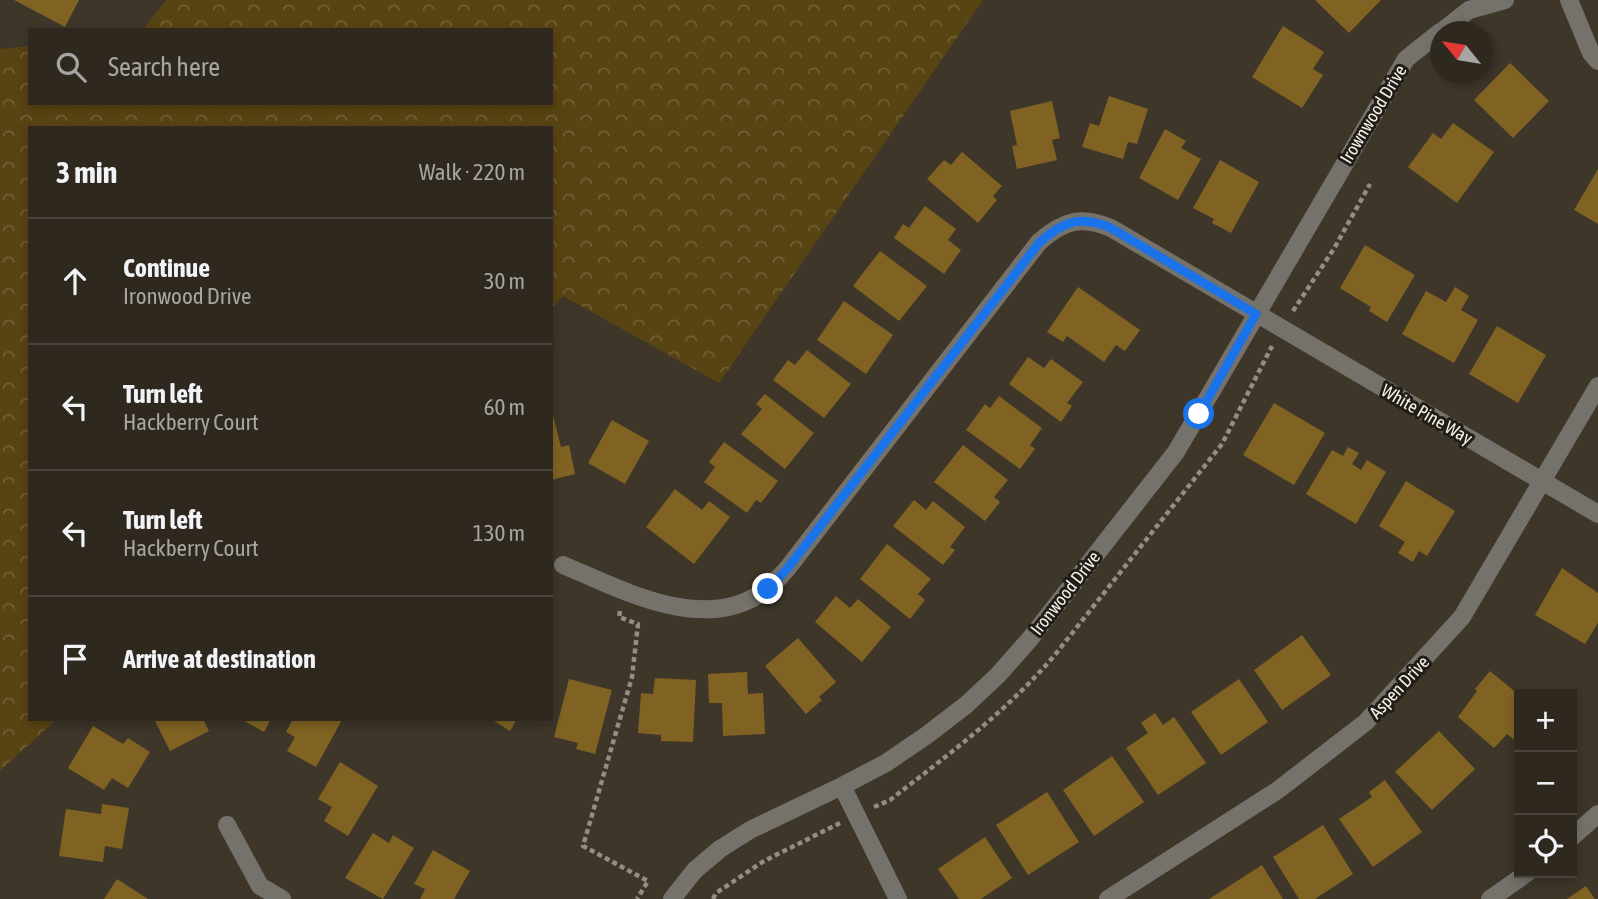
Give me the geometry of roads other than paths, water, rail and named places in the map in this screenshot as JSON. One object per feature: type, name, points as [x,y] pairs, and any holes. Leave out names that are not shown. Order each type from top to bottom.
[{"type":"street","name":"Irownwood Drive","points":[[1455,21],[1469,10],[1505,0]]},
{"type":"street","points":[[1569,0],[1591,53],[1598,61]]},
{"type":"street","name":"Irownwood Drive","points":[[1340,170],[1406,59],[1430,40]]},
{"type":"street","name":"Ironwood Drive","points":[[672,899],[695,870],[720,849],[750,830],[886,763],[956,713],[998,675],[1029,640],[1176,452],[1340,170]]},
{"type":"street","name":"White Pine Way","points":[[563,565],[657,603],[690,608],[716,609],[744,602],[768,589],[787,569],[1039,243],[1062,226],[1077,220],[1094,220],[1111,228],[1598,514]]},
{"type":"street","name":"Aspen Drive","points":[[1108,899],[1278,790],[1366,722],[1462,617],[1598,386]]},
{"type":"street","points":[[842,786],[898,899]]},
{"type":"street","points":[[1577,833],[1598,814]]},
{"type":"street","points":[[227,825],[260,886],[282,899]]},
{"type":"street","points":[[1490,899],[1520,878]]}]
